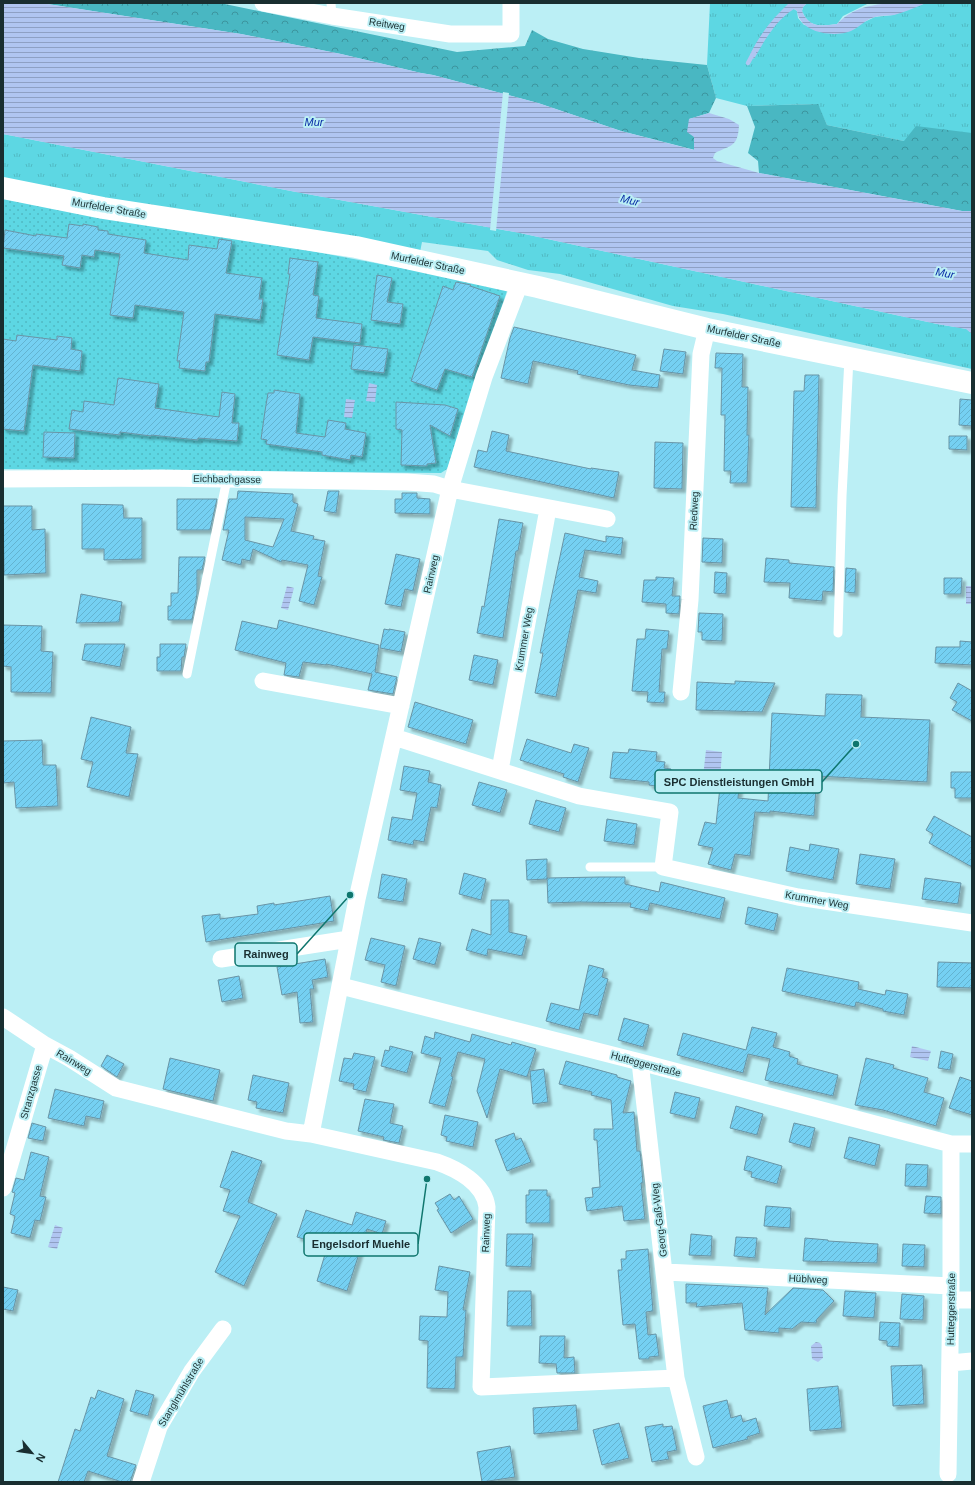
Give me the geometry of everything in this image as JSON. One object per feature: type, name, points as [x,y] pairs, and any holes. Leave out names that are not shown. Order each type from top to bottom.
[{"type":"street","name":"Reitweg","points":[[263,3],[332,9],[450,34],[511,34],[512,3]]},
{"type":"street","name":"Murfelder Straße","points":[[3,188],[103,208],[356,248],[520,283],[706,329],[972,382]]},
{"type":"street","name":"Rainweg","points":[[310,1134],[357,899],[450,489],[484,377],[520,283]]},
{"type":"street","name":"Riedweg","points":[[681,692],[690,600],[701,354],[706,329]]},
{"type":"street","name":"Eichbachgasse","points":[[3,479],[162,478],[407,482],[434,484],[450,489]]},
{"type":"street","points":[[450,489],[548,509],[607,519]]},
{"type":"street","name":"Krummer Weg","points":[[500,770],[548,509]]},
{"type":"street","points":[[263,682],[401,706]]},
{"type":"street","points":[[394,737],[579,796],[670,812],[663,867]]},
{"type":"street","name":"Krummer Weg","points":[[663,867],[798,897],[972,923]]},
{"type":"street","points":[[221,959],[349,939]]},
{"type":"street","name":"Hutteggerstraße","points":[[340,986],[640,1062],[950,1144],[972,1144]]},
{"type":"street","points":[[3,1017],[45,1045]]},
{"type":"street","name":"Rainweg","points":[[45,1045],[69,1058],[116,1088],[286,1131],[310,1134],[443,1164],[470,1179],[479,1188],[487,1207],[481,1387],[676,1378]]},
{"type":"street","name":"Stranzgasse","points":[[3,1188],[45,1045]]},
{"type":"street","name":"Georg-Gaß-Weg","points":[[640,1062],[676,1378],[696,1457]]},
{"type":"street","name":"Hutteggerstraße","points":[[948,1474],[951,1293],[950,1144]]},
{"type":"street","name":"Hüblweg","points":[[665,1272],[951,1293],[972,1300]]},
{"type":"street","name":"Stanglmühlstraße","points":[[141,1482],[159,1427],[192,1371],[223,1329]]},
{"type":"street","points":[[950,1363],[972,1361]]},
{"type":"lane","points":[[838,632],[842,496],[849,358]]},
{"type":"lane","points":[[187,674],[227,479]]},
{"type":"lane","name":"Krummer Weg","points":[[590,867],[663,867]]},
{"type":"green space","points":[[41,3],[220,3],[457,52],[525,46],[532,30],[548,39],[583,49],[639,58],[707,65],[716,98],[709,113],[689,119],[694,137],[695,150],[621,131],[538,103],[433,75],[341,54],[241,34]]},
{"type":"green space","points":[[710,3],[791,3],[797,11],[798,18],[804,25],[852,30],[875,17],[893,15],[926,3],[972,3],[972,133],[904,141],[827,125],[817,104],[747,106],[716,98],[707,65]]},
{"type":"green space","points":[[807,3],[869,3],[843,16],[837,24],[816,25],[805,17],[802,11],[803,7]]},
{"type":"green space","points":[[818,104],[827,125],[904,141],[916,126],[972,133],[972,211],[962,211],[759,173],[758,161],[748,153],[755,127],[747,106]]},
{"type":"green space","points":[[3,134],[296,192],[520,233],[937,324],[967,329],[972,334],[972,369],[723,314],[673,306],[560,274],[528,270],[497,260],[488,251],[422,242],[420,252],[3,181]]},
{"type":"green space","points":[[3,193],[508,288],[447,469],[441,473],[3,469]]},
{"type":"water","name":"Mur","points":[[3,3],[41,3],[241,34],[341,54],[433,75],[538,103],[621,131],[694,150],[694,137],[687,132],[689,119],[709,113],[729,119],[739,125],[737,138],[733,144],[715,153],[713,158],[717,161],[759,173],[962,211],[972,211],[972,334],[966,329],[937,324],[520,233],[296,192],[3,134]]},
{"type":"water","points":[[789,3],[807,3],[803,7],[802,11],[805,17],[816,25],[825,25],[837,24],[846,16],[856,11],[877,4],[926,3],[894,15],[872,18],[851,31],[836,34],[827,34],[811,29],[804,24],[799,18],[797,11],[794,9],[776,25],[766,38],[754,59],[750,55],[757,41],[772,21]]},
{"type":"water","points":[[369,383],[377,385],[375,402],[366,401]]},
{"type":"water","points":[[346,399],[355,400],[352,418],[344,417]]},
{"type":"water","points":[[287,586],[294,588],[288,610],[281,608]]},
{"type":"water","points":[[966,586],[972,586],[972,604],[966,604]]},
{"type":"water","points":[[706,750],[722,752],[720,779],[703,777]]},
{"type":"water","points":[[912,1046],[931,1051],[928,1061],[910,1057]]},
{"type":"water","points":[[55,1225],[63,1228],[57,1249],[48,1247]]},
{"type":"water","points":[[816,1342],[820,1343],[822,1346],[823,1358],[818,1362],[812,1359],[811,1346]]},
{"type":"pier","points":[[503,92],[509,93],[496,231],[490,230]]},
{"type":"building","points":[[69,224],[83,226],[83,224],[98,227],[98,230],[108,231],[108,234],[146,240],[144,253],[188,260],[189,245],[217,249],[219,239],[232,241],[226,273],[262,278],[259,299],[263,299],[260,320],[215,314],[209,362],[206,362],[205,371],[179,368],[180,361],[177,361],[184,312],[135,305],[133,318],[110,315],[120,254],[95,250],[94,257],[82,255],[80,268],[62,265],[64,256],[3,248],[5,230],[36,236],[36,234],[67,238]]},
{"type":"building","points":[[290,258],[318,262],[313,295],[319,296],[316,318],[362,324],[360,343],[313,337],[309,360],[277,355],[290,274],[288,274]]},
{"type":"building","points":[[377,275],[392,278],[387,302],[403,304],[400,324],[371,320]]},
{"type":"building","points":[[456,282],[471,285],[470,286],[500,296],[472,377],[445,369],[437,390],[411,381],[443,286],[453,290]]},
{"type":"building","points":[[514,327],[636,355],[632,370],[660,375],[658,388],[629,385],[577,374],[578,371],[533,361],[528,384],[501,378]]},
{"type":"building","points":[[17,335],[57,340],[57,336],[72,338],[71,349],[82,351],[80,371],[33,365],[24,431],[3,429],[3,339],[16,341]]},
{"type":"building","points":[[354,345],[388,349],[384,373],[351,369]]},
{"type":"building","points":[[664,349],[686,352],[683,374],[660,371]]},
{"type":"building","points":[[716,353],[743,354],[742,387],[748,387],[747,435],[749,435],[747,483],[730,483],[731,471],[724,471],[725,415],[721,415],[722,368],[715,368]]},
{"type":"building","points":[[805,375],[819,375],[816,508],[791,507],[794,391],[804,391]]},
{"type":"building","points":[[118,378],[159,384],[155,408],[219,417],[222,392],[235,394],[232,423],[239,423],[237,441],[198,438],[198,440],[120,432],[120,435],[69,429],[72,410],[83,412],[84,401],[114,405]]},
{"type":"building","points":[[274,390],[300,394],[296,433],[325,437],[328,420],[346,423],[345,429],[366,433],[362,457],[351,455],[350,460],[322,455],[322,452],[266,444],[267,440],[261,439],[265,411],[268,393],[274,393]]},
{"type":"building","points":[[960,399],[972,400],[972,426],[959,425]]},
{"type":"building","points":[[396,402],[445,405],[458,409],[450,436],[430,425],[436,463],[427,464],[427,466],[401,465],[402,430],[396,429]]},
{"type":"building","points":[[492,431],[509,435],[506,451],[591,469],[619,472],[614,498],[474,467],[478,450],[487,452]]},
{"type":"building","points":[[44,432],[75,433],[74,458],[43,457]]},
{"type":"building","points":[[949,436],[967,436],[967,450],[949,449]]},
{"type":"building","points":[[655,442],[683,443],[682,489],[654,488]]},
{"type":"building","points":[[238,491],[293,494],[293,502],[298,504],[291,531],[314,536],[313,539],[325,541],[318,576],[322,577],[314,605],[299,601],[308,565],[282,560],[281,562],[253,549],[250,561],[242,559],[241,565],[222,560],[229,530],[223,530],[229,499],[237,499]],"holes":[[[245,517],[284,519],[273,547],[245,540]]]},
{"type":"building","points":[[328,491],[339,491],[336,513],[324,511]]},
{"type":"building","points":[[402,493],[417,493],[417,498],[430,499],[430,514],[395,513],[395,499],[402,499]]},
{"type":"building","points":[[177,499],[217,499],[210,530],[177,530]]},
{"type":"building","points":[[82,504],[123,505],[124,518],[142,518],[142,559],[104,560],[104,549],[82,549]]},
{"type":"building","points":[[3,506],[32,506],[32,530],[45,529],[46,573],[4,575]]},
{"type":"building","points":[[499,519],[523,523],[518,551],[516,551],[503,638],[477,633],[482,606],[484,607]]},
{"type":"building","points":[[565,533],[606,542],[606,536],[623,538],[621,555],[585,550],[579,577],[598,581],[596,593],[578,590],[556,697],[535,693],[543,653],[540,653]]},
{"type":"building","points":[[703,538],[723,539],[722,563],[702,562]]},
{"type":"building","points":[[396,554],[420,559],[413,591],[405,589],[401,607],[385,604]]},
{"type":"building","points":[[179,557],[205,557],[202,570],[197,570],[197,594],[192,620],[168,620],[168,606],[171,606],[171,593],[178,593]]},
{"type":"building","points":[[766,558],[789,560],[789,563],[834,567],[833,592],[823,591],[822,601],[789,598],[790,583],[764,582]]},
{"type":"building","points":[[846,568],[856,569],[855,593],[845,592]]},
{"type":"building","points":[[715,572],[727,573],[726,594],[714,593]]},
{"type":"building","points":[[656,577],[674,578],[672,596],[680,596],[679,614],[666,613],[666,604],[642,602],[644,580],[656,580]]},
{"type":"building","points":[[944,578],[962,578],[961,594],[944,594]]},
{"type":"building","points":[[81,594],[122,602],[119,622],[76,623]]},
{"type":"building","points":[[699,613],[723,614],[722,641],[702,640],[702,632],[698,632]]},
{"type":"building","points":[[279,620],[379,645],[375,672],[397,677],[393,694],[368,690],[372,674],[326,664],[303,662],[299,677],[284,675],[286,663],[235,650],[242,621],[277,629]]},
{"type":"building","points":[[3,625],[42,626],[41,651],[53,652],[51,693],[11,692],[11,667],[3,666]]},
{"type":"building","points":[[384,629],[405,632],[401,652],[380,648]]},
{"type":"building","points":[[646,629],[669,631],[667,649],[662,649],[659,692],[665,692],[664,703],[647,702],[648,692],[632,691],[637,639],[645,639]]},
{"type":"building","points":[[960,641],[972,642],[972,665],[935,663],[936,647],[960,647]]},
{"type":"building","points":[[85,644],[125,644],[120,667],[82,660]]},
{"type":"building","points":[[160,644],[186,644],[184,657],[182,657],[181,671],[157,671],[157,657],[160,657]]},
{"type":"building","points":[[474,655],[498,660],[493,685],[469,680]]},
{"type":"building","points":[[735,681],[775,683],[762,712],[696,710],[697,682],[735,684]]},
{"type":"building","points":[[958,683],[972,691],[972,721],[952,710],[957,702],[950,698]]},
{"type":"building","points":[[826,694],[862,695],[861,717],[930,720],[927,782],[817,776],[814,816],[770,811],[770,813],[755,812],[750,856],[735,854],[731,870],[708,864],[713,848],[698,845],[705,822],[716,824],[720,787],[739,789],[738,798],[768,801],[772,713],[825,716]]},
{"type":"building","points":[[415,702],[473,720],[466,744],[408,727]]},
{"type":"building","points":[[91,717],[131,727],[126,753],[138,754],[129,797],[87,787],[93,762],[81,759]]},
{"type":"building","points":[[527,739],[571,753],[574,744],[589,748],[578,782],[563,777],[564,774],[520,760]]},
{"type":"building","points":[[42,740],[43,765],[56,765],[58,806],[16,808],[14,782],[3,783],[3,741]]},
{"type":"building","points":[[629,749],[657,752],[656,761],[665,762],[664,768],[671,769],[669,788],[649,785],[649,782],[610,778],[613,752],[628,753]]},
{"type":"building","points":[[404,766],[430,771],[428,782],[441,785],[437,808],[431,807],[424,842],[414,840],[413,845],[388,840],[392,817],[412,820],[417,793],[400,790]]},
{"type":"building","points":[[951,772],[972,772],[972,798],[955,798],[955,788],[951,788]]},
{"type":"building","points":[[479,782],[507,790],[500,813],[472,805]]},
{"type":"building","points":[[536,800],[566,808],[559,832],[529,824]]},
{"type":"building","points":[[934,816],[972,837],[972,867],[929,843],[933,834],[926,830]]},
{"type":"building","points":[[607,819],[637,824],[634,845],[604,841]]},
{"type":"building","points":[[810,844],[839,849],[833,880],[786,871],[790,847],[809,851]]},
{"type":"building","points":[[860,854],[895,859],[890,889],[856,884]]},
{"type":"building","points":[[547,859],[547,879],[527,880],[526,860]]},
{"type":"building","points":[[464,873],[486,879],[481,900],[459,894]]},
{"type":"building","points":[[382,874],[407,879],[403,902],[378,898]]},
{"type":"building","points":[[625,877],[625,884],[659,892],[661,882],[725,898],[720,919],[650,903],[648,911],[630,907],[631,903],[548,903],[547,878]]},
{"type":"building","points":[[925,878],[961,883],[958,904],[922,899]]},
{"type":"building","points":[[330,896],[334,921],[206,942],[202,916],[220,914],[220,919],[258,914],[257,906],[274,903],[274,905]]},
{"type":"building","points":[[491,900],[509,900],[509,932],[527,936],[522,956],[488,949],[487,956],[466,950],[472,929],[491,935]]},
{"type":"building","points":[[748,907],[778,914],[774,931],[745,924]]},
{"type":"building","points":[[371,938],[405,946],[396,986],[381,982],[385,965],[365,960]]},
{"type":"building","points":[[419,938],[441,943],[435,965],[413,959]]},
{"type":"building","points":[[325,959],[328,977],[312,980],[314,989],[310,989],[313,1022],[300,1023],[297,992],[282,995],[277,967]]},
{"type":"building","points":[[938,962],[972,963],[972,988],[937,987]]},
{"type":"building","points":[[589,965],[604,969],[602,977],[608,979],[598,1016],[584,1013],[579,1030],[546,1021],[551,1003],[579,1010]]},
{"type":"building","points":[[787,968],[859,982],[858,989],[885,995],[886,990],[908,994],[904,1015],[883,1011],[883,1009],[856,1002],[855,1007],[782,991]]},
{"type":"building","points":[[239,976],[243,998],[222,1002],[218,980]]},
{"type":"building","points":[[624,1018],[649,1025],[643,1047],[618,1040]]},
{"type":"building","points":[[752,1027],[777,1033],[773,1047],[790,1052],[789,1056],[798,1059],[797,1064],[838,1075],[833,1096],[765,1080],[770,1059],[748,1054],[743,1073],[677,1055],[683,1033],[746,1050]]},
{"type":"building","points":[[435,1032],[470,1042],[472,1034],[511,1045],[512,1042],[536,1049],[527,1077],[500,1069],[487,1118],[477,1091],[485,1059],[458,1052],[451,1076],[453,1077],[445,1107],[429,1103],[441,1058],[421,1053],[425,1036],[434,1039]]},
{"type":"building","points":[[390,1046],[413,1052],[407,1073],[381,1066],[385,1050],[389,1051]]},
{"type":"building","points":[[941,1051],[953,1054],[950,1070],[938,1068]]},
{"type":"building","points":[[354,1053],[375,1057],[366,1092],[353,1089],[354,1084],[339,1081],[344,1058],[352,1059]]},
{"type":"building","points":[[107,1055],[124,1064],[117,1077],[101,1066]]},
{"type":"building","points":[[170,1058],[220,1070],[213,1101],[163,1089]]},
{"type":"building","points":[[866,1058],[894,1065],[893,1068],[928,1078],[924,1092],[944,1098],[936,1126],[883,1110],[855,1105]]},
{"type":"building","points":[[566,1061],[617,1075],[617,1077],[631,1081],[623,1113],[634,1112],[637,1151],[640,1151],[641,1160],[643,1183],[641,1183],[645,1219],[624,1221],[622,1206],[587,1211],[585,1198],[593,1197],[592,1188],[600,1187],[597,1140],[594,1140],[594,1129],[613,1129],[611,1100],[591,1095],[592,1092],[559,1084]]},
{"type":"building","points":[[544,1069],[548,1102],[533,1104],[530,1071]]},
{"type":"building","points":[[253,1075],[289,1083],[283,1113],[256,1108],[257,1102],[248,1100]]},
{"type":"building","points":[[960,1077],[972,1081],[972,1115],[949,1108]]},
{"type":"building","points":[[55,1089],[104,1101],[100,1119],[86,1116],[84,1126],[48,1118]]},
{"type":"building","points":[[675,1092],[700,1098],[695,1119],[670,1113]]},
{"type":"building","points":[[365,1099],[394,1104],[390,1123],[403,1126],[399,1143],[383,1140],[384,1137],[358,1131]]},
{"type":"building","points":[[736,1106],[763,1114],[757,1135],[730,1128]]},
{"type":"building","points":[[445,1115],[478,1122],[473,1147],[446,1141],[447,1137],[441,1135]]},
{"type":"building","points":[[32,1123],[46,1127],[43,1141],[28,1138]]},
{"type":"building","points":[[794,1123],[815,1128],[810,1148],[789,1142]]},
{"type":"building","points":[[514,1133],[516,1140],[521,1138],[531,1162],[507,1171],[495,1140]]},
{"type":"building","points":[[849,1137],[880,1145],[875,1166],[844,1158]]},
{"type":"building","points":[[232,1151],[262,1161],[248,1202],[277,1214],[244,1286],[215,1272],[240,1216],[223,1211],[230,1190],[220,1187]]},
{"type":"building","points":[[31,1152],[49,1157],[40,1196],[46,1197],[40,1221],[35,1220],[30,1238],[11,1233],[15,1216],[10,1214],[15,1193],[12,1192],[16,1178],[24,1180]]},
{"type":"building","points":[[747,1156],[782,1166],[777,1184],[751,1177],[752,1172],[744,1170]]},
{"type":"building","points":[[906,1164],[928,1165],[927,1187],[905,1186]]},
{"type":"building","points":[[529,1190],[547,1190],[547,1196],[550,1196],[550,1223],[526,1223],[526,1195],[529,1195]]},
{"type":"building","points":[[450,1194],[454,1200],[459,1196],[473,1219],[451,1233],[437,1210],[439,1209],[435,1203]]},
{"type":"building","points":[[926,1196],[941,1197],[941,1214],[924,1213]]},
{"type":"building","points":[[766,1206],[791,1208],[790,1228],[764,1226]]},
{"type":"building","points":[[306,1210],[352,1225],[356,1212],[386,1221],[382,1234],[367,1229],[347,1291],[317,1281],[326,1251],[306,1245],[307,1240],[297,1237]]},
{"type":"building","points":[[507,1234],[533,1234],[531,1267],[506,1266]]},
{"type":"building","points":[[691,1234],[712,1236],[711,1256],[689,1255]]},
{"type":"building","points":[[736,1237],[757,1238],[755,1258],[734,1256]]},
{"type":"building","points":[[805,1238],[878,1244],[877,1263],[803,1261]]},
{"type":"building","points":[[903,1244],[925,1245],[924,1267],[902,1266]]},
{"type":"building","points":[[648,1249],[653,1311],[646,1312],[648,1335],[656,1334],[659,1356],[649,1357],[649,1359],[639,1359],[635,1324],[623,1325],[618,1270],[622,1270],[621,1259],[626,1259],[626,1251]]},
{"type":"building","points":[[439,1266],[470,1272],[463,1310],[466,1310],[463,1357],[456,1357],[455,1389],[427,1388],[428,1341],[419,1340],[420,1316],[447,1317],[448,1292],[435,1290]]},
{"type":"building","points":[[686,1284],[768,1288],[765,1315],[793,1288],[823,1290],[834,1301],[817,1319],[816,1323],[801,1322],[792,1329],[779,1328],[779,1333],[745,1330],[742,1303],[696,1307],[697,1303],[686,1303]]},
{"type":"building","points":[[3,1287],[18,1290],[13,1311],[3,1309]]},
{"type":"building","points":[[508,1291],[531,1291],[532,1326],[507,1326]]},
{"type":"building","points":[[845,1291],[876,1293],[874,1318],[843,1316]]},
{"type":"building","points":[[902,1294],[924,1296],[923,1320],[900,1319]]},
{"type":"building","points":[[880,1322],[900,1323],[899,1347],[887,1346],[887,1341],[879,1340]]},
{"type":"building","points":[[540,1336],[565,1336],[564,1358],[574,1357],[575,1373],[557,1373],[556,1364],[539,1363]]},
{"type":"building","points":[[922,1365],[924,1404],[893,1406],[891,1366]]},
{"type":"building","points":[[838,1386],[842,1428],[810,1431],[807,1389]]},
{"type":"building","points":[[98,1390],[124,1399],[107,1456],[136,1465],[130,1482],[122,1482],[88,1471],[84,1482],[58,1482],[75,1429],[80,1431],[91,1397],[95,1399]]},
{"type":"building","points":[[136,1390],[154,1395],[148,1416],[130,1411]]},
{"type":"building","points":[[727,1400],[731,1418],[741,1415],[743,1422],[756,1418],[760,1433],[747,1437],[748,1439],[713,1448],[703,1406]]},
{"type":"building","points":[[576,1405],[578,1430],[534,1434],[533,1408]]},
{"type":"building","points":[[619,1423],[629,1458],[602,1465],[593,1430]]},
{"type":"building","points":[[663,1424],[663,1427],[672,1426],[677,1450],[667,1452],[669,1459],[652,1462],[645,1427]]},
{"type":"building","points":[[510,1446],[515,1477],[482,1482],[477,1452]]},
{"type":"waterway","points":[[748,63],[754,52]]},
{"type":"place","name":"SPC Dienstleistungen GmbH","points":[[856,744]]},
{"type":"place","name":"Rainweg","points":[[350,895]]},
{"type":"place","name":"Engelsdorf Muehle","points":[[427,1179]]}]
